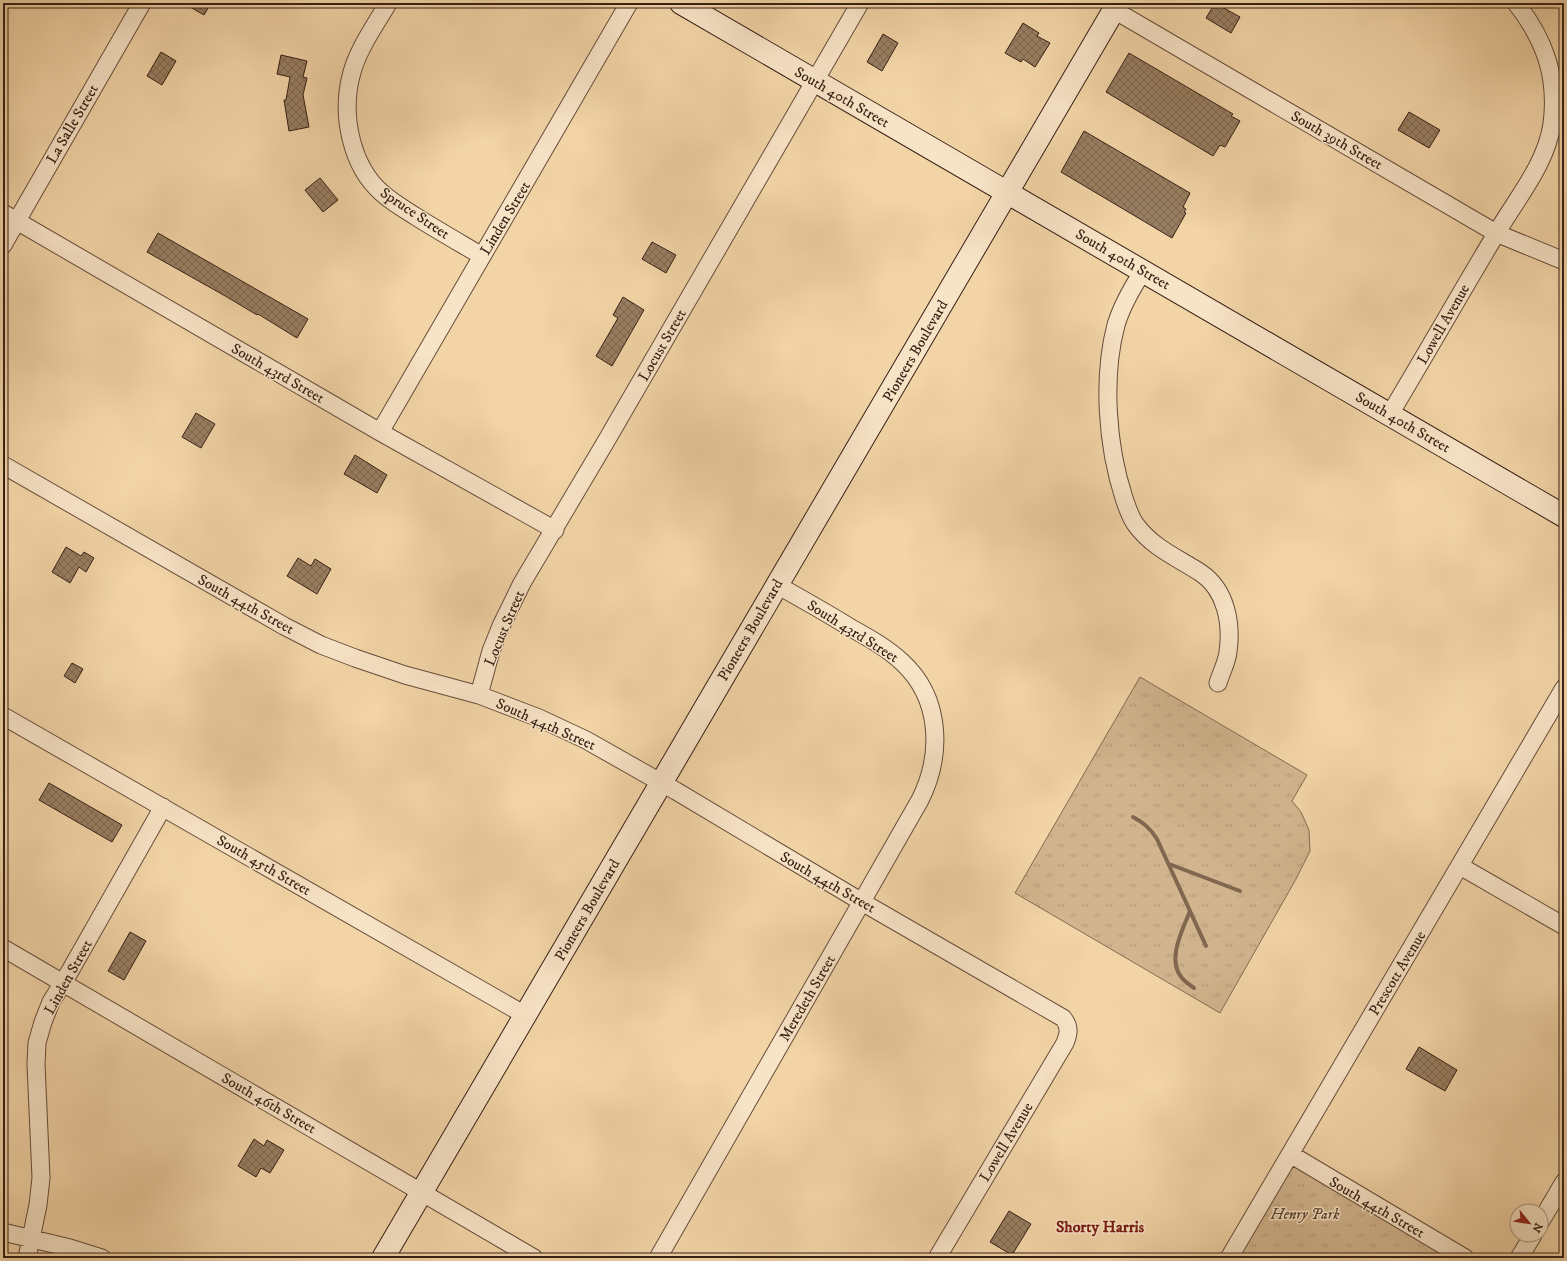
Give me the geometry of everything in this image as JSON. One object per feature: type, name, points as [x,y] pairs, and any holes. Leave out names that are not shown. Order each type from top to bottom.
[{"type":"main road","name":"South 40th Street","points":[[681,3],[1143,270],[1564,516]]},
{"type":"main road","name":"Pioneers Boulevard","points":[[383,1258],[1116,6]]},
{"type":"street","name":"La Salle Street","points":[[3,245],[10,218],[142,3]]},
{"type":"street","name":"Spruce Street","points":[[388,3],[357,58],[351,75],[348,94],[348,116],[352,140],[357,154],[370,179],[382,193],[422,220],[482,256]]},
{"type":"street","name":"Linden Street","points":[[380,432],[629,3]]},
{"type":"street","name":"Locust Street","points":[[479,695],[491,651],[511,604],[860,3]]},
{"type":"street","name":"Lowell Avenue","points":[[1390,414],[1496,233],[1537,167],[1546,148],[1552,125],[1554,103],[1548,60],[1537,33],[1516,3]]},
{"type":"street","name":"South 39th Street","points":[[1116,6],[1496,233],[1564,261]]},
{"type":"street","name":"South 43rd Street","points":[[10,218],[380,432],[555,530]]},
{"type":"street","points":[[1143,270],[1126,300],[1117,324],[1112,348],[1108,384],[1109,415],[1113,451],[1120,486],[1135,524],[1146,537],[1159,548],[1202,574],[1211,582],[1221,596],[1226,609],[1229,630],[1228,653],[1218,683]]},
{"type":"street","name":"South 44th Street","points":[[3,465],[284,626],[321,645],[405,675],[479,695],[546,721],[586,740],[862,902],[1053,1011],[1063,1018],[1068,1024]]},
{"type":"street","name":"South 43rd Street","points":[[777,585],[887,649],[903,663],[917,679],[927,698],[935,731]]},
{"type":"street","name":"Prescott Avenue","points":[[1229,1258],[1564,688]]},
{"type":"street","name":"South 45th Street","points":[[3,716],[525,1015]]},
{"type":"street","name":"Meredeth Street","points":[[658,1258],[928,785],[935,754],[935,731]]},
{"type":"street","name":"Linden Street","points":[[27,1258],[38,1204],[41,1178],[36,1064],[37,1043],[43,1022],[51,1002],[64,983],[163,807]]},
{"type":"street","points":[[1460,866],[1564,926]]},
{"type":"street","name":"South 46th Street","points":[[3,948],[534,1258]]},
{"type":"street","name":"Lowell Avenue","points":[[937,1258],[1065,1043],[1069,1033],[1068,1024]]},
{"type":"street","name":"South 44th Street","points":[[1290,1154],[1465,1258]]},
{"type":"street","points":[[1549,1207],[1564,1182]]},
{"type":"street","points":[[3,1232],[31,1240],[70,1248],[102,1258]]},
{"type":"street","points":[[1519,1258],[1528,1243]]},
{"type":"green space","points":[[1140,677],[1307,775],[1292,801],[1301,812],[1309,830],[1310,851],[1296,879],[1220,1013],[1015,893]]},
{"type":"green space","name":"Henry Park","points":[[1290,1154],[1465,1258],[1229,1258]]},
{"type":"building","points":[[183,3],[211,3],[204,15]]},
{"type":"building","points":[[1215,3],[1240,17],[1231,33],[1206,18]]},
{"type":"building","points":[[1023,23],[1039,33],[1037,36],[1050,43],[1035,67],[1023,59],[1021,62],[1005,53]]},
{"type":"building","points":[[883,34],[898,43],[882,71],[867,62]]},
{"type":"building","points":[[161,52],[176,61],[162,85],[147,76]]},
{"type":"building","points":[[1129,53],[1233,114],[1231,116],[1240,121],[1225,147],[1220,145],[1213,156],[1106,92]]},
{"type":"building","points":[[281,55],[307,61],[303,77],[307,78],[303,95],[309,127],[289,131],[284,100],[286,100],[290,77],[277,74]]},
{"type":"building","points":[[1409,112],[1440,130],[1429,148],[1398,130]]},
{"type":"building","points":[[1084,131],[1190,193],[1183,207],[1186,209],[1184,212],[1186,213],[1172,238],[1061,172]]},
{"type":"building","points":[[320,178],[338,200],[323,212],[305,190]]},
{"type":"building","points":[[158,233],[308,319],[297,338],[258,314],[257,315],[147,252]]},
{"type":"building","points":[[652,242],[676,255],[666,273],[642,259]]},
{"type":"building","points":[[623,297],[644,310],[612,366],[596,356],[618,318],[613,315]]},
{"type":"building","points":[[196,413],[215,424],[201,448],[182,437]]},
{"type":"building","points":[[355,455],[387,475],[377,493],[344,474]]},
{"type":"building","points":[[66,547],[81,556],[84,552],[94,558],[86,572],[79,567],[70,583],[52,572]]},
{"type":"building","points":[[298,558],[311,566],[315,559],[331,569],[317,594],[287,576]]},
{"type":"building","points":[[72,663],[83,669],[75,683],[64,676]]},
{"type":"building","points":[[49,783],[122,825],[112,842],[39,800]]},
{"type":"building","points":[[130,932],[146,941],[124,980],[108,971]]},
{"type":"building","points":[[1419,1047],[1457,1070],[1445,1091],[1406,1069]]},
{"type":"building","points":[[254,1139],[264,1146],[267,1140],[284,1150],[270,1173],[261,1168],[256,1177],[238,1166]]},
{"type":"building","points":[[1009,1211],[1031,1224],[1012,1255],[990,1242]]},
{"type":"waterway","points":[[1133,817],[1146,826],[1157,839],[1206,946]]},
{"type":"waterway","points":[[1169,864],[1240,891]]},
{"type":"waterway","points":[[1190,911],[1177,944],[1176,962],[1177,971],[1182,978],[1194,988]]},
{"type":"district","name":"Shorty Harris","points":[[1100,1226]]}]
